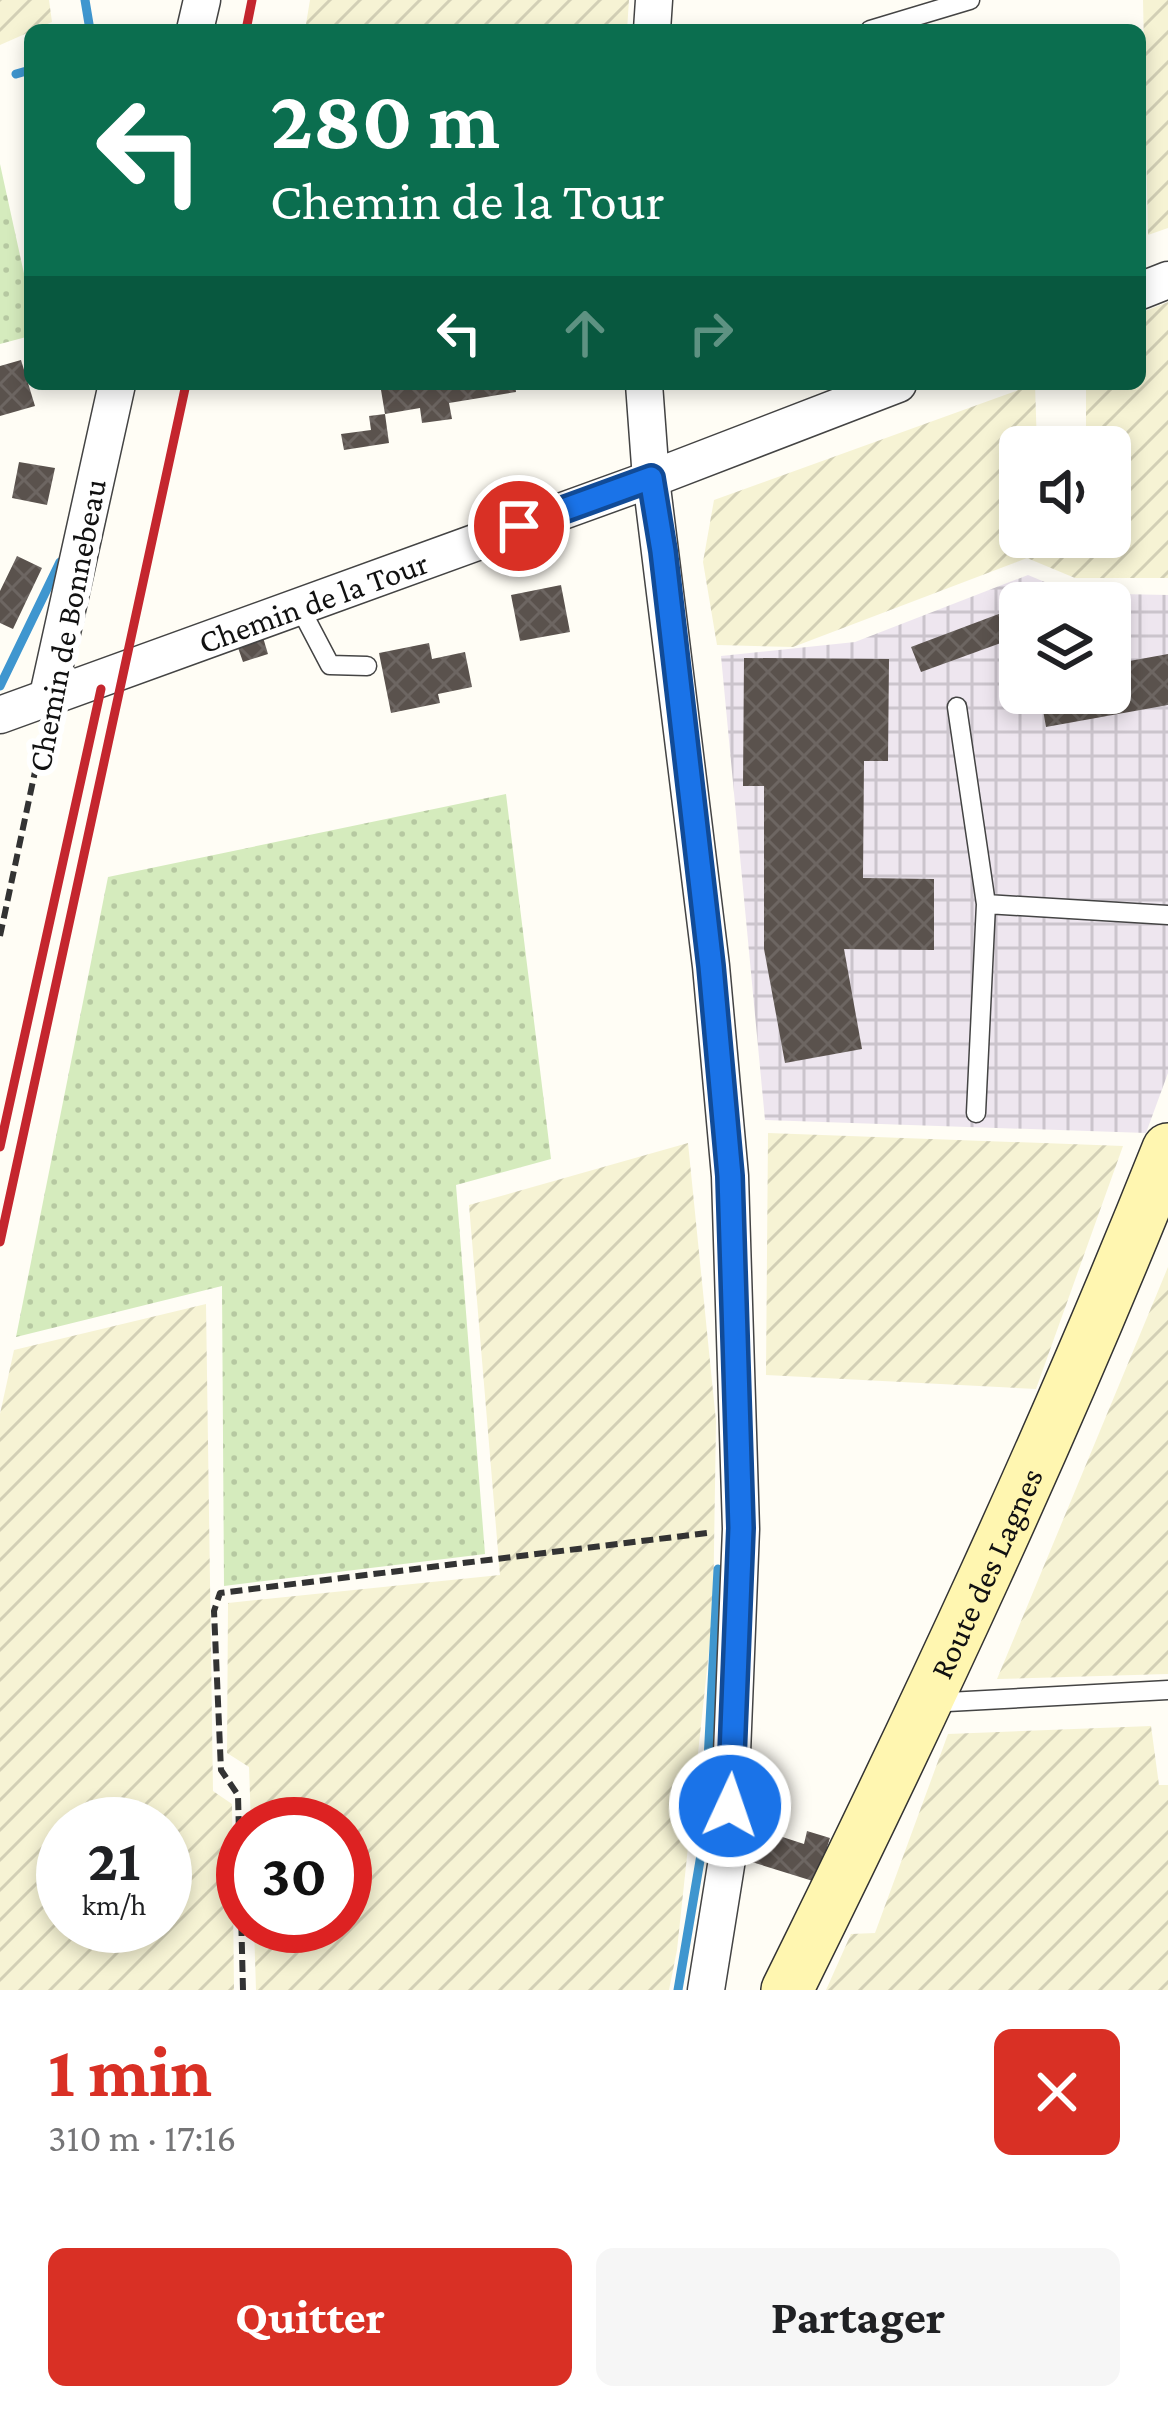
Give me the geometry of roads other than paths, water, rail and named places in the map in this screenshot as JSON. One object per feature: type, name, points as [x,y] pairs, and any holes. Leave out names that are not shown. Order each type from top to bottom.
[{"type":"street","name":"Chemin de Bonnebeau","points":[[47,700],[116,390]]},
{"type":"street","points":[[644,390],[711,966],[730,1176],[741,1528],[728,1853],[706,1990]]},
{"type":"street","name":"Chemin de la Tour","points":[[0,715],[882,390]]},
{"type":"street","name":"Route des Lagnes","points":[[787,1990],[1142,1234],[1168,1149]]},
{"type":"lane","points":[[890,24],[970,0]]},
{"type":"lane","points":[[298,606],[330,665],[367,666]]},
{"type":"lane","points":[[956,707],[986,904],[976,1113]]},
{"type":"lane","points":[[986,904],[1168,915]]},
{"type":"lane","points":[[924,1704],[1168,1690]]},
{"type":"waterway","points":[[85,0],[89,24]]},
{"type":"waterway","points":[[16,74],[24,72]]},
{"type":"waterway","points":[[0,686],[60,562]]},
{"type":"waterway","points":[[678,1990],[704,1837],[718,1569]]},
{"type":"railway","points":[[247,24],[252,0]]},
{"type":"railway","points":[[0,1242],[185,390]]},
{"type":"railway","points":[[0,1147],[101,689]]}]
